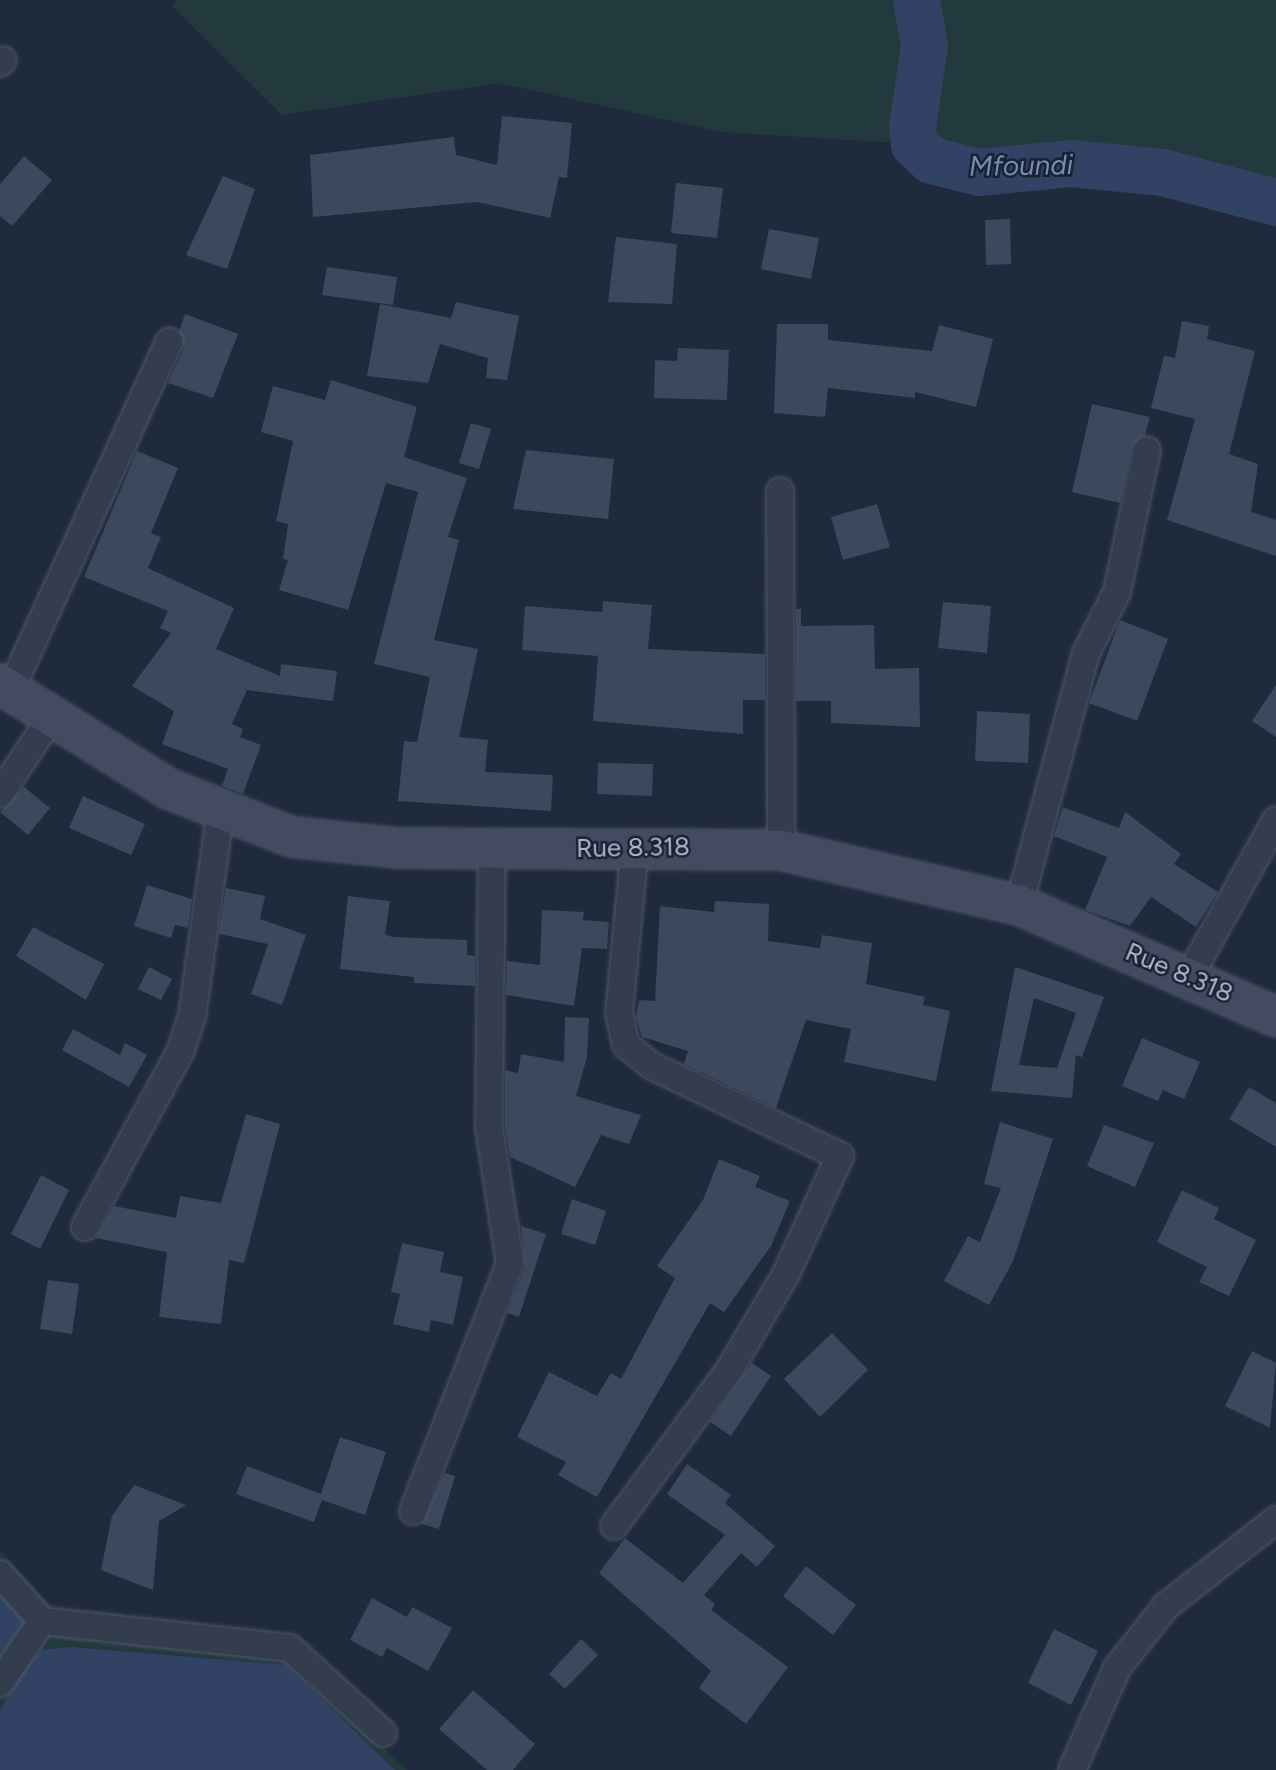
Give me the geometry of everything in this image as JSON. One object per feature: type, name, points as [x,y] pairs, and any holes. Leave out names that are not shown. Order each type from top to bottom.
[{"type":"main road","name":"Rue 8.318","points":[[5,688],[50,719],[220,814],[331,844],[492,850],[635,847],[781,850],[1019,905],[1276,1017]]},
{"type":"street","points":[[5,688],[169,342]]},
{"type":"street","points":[[1019,905],[1086,653],[1118,592],[1147,450]]},
{"type":"street","points":[[780,491],[781,850]]},
{"type":"street","points":[[0,794],[50,719]]},
{"type":"street","points":[[85,1227],[181,1050],[192,1017],[220,814]]},
{"type":"street","points":[[1189,977],[1276,820]]},
{"type":"street","points":[[614,1526],[730,1369],[840,1165],[835,1151],[652,1066],[626,1045],[619,1013],[635,847]]},
{"type":"street","points":[[413,1511],[510,1263],[489,1127],[492,850]]},
{"type":"street","points":[[1072,1770],[1116,1668],[1166,1606],[1276,1520]]},
{"type":"street","points":[[0,1574],[42,1621],[290,1648],[383,1733]]},
{"type":"street","points":[[0,1683],[42,1621]]},
{"type":"green space","points":[[176,0],[1276,0],[1276,202],[1162,172],[1070,163],[979,172],[931,160],[914,144],[722,132],[499,83],[282,115],[172,6]]},
{"type":"green space","points":[[0,1550],[78,1635],[215,1647],[300,1664],[407,1770],[395,1770],[287,1665],[18,1674],[0,1711]]},
{"type":"water","points":[[0,1583],[29,1615],[0,1657]]},
{"type":"water","points":[[71,1647],[287,1665],[395,1770],[0,1770],[0,1711],[18,1674],[42,1650]]},
{"type":"building","points":[[502,116],[572,123],[567,178],[559,177],[550,218],[477,202],[313,217],[310,155],[454,137],[456,155],[497,165]]},
{"type":"building","points":[[24,156],[52,180],[12,226],[0,216],[0,184]]},
{"type":"building","points":[[223,176],[255,189],[227,269],[186,255]]},
{"type":"building","points":[[676,183],[723,188],[717,238],[671,233]]},
{"type":"building","points":[[1010,219],[1011,264],[986,265],[985,220]]},
{"type":"building","points":[[769,229],[819,238],[811,279],[761,269]]},
{"type":"building","points":[[616,237],[677,244],[672,304],[608,302]]},
{"type":"building","points":[[327,267],[397,277],[393,305],[322,295]]},
{"type":"building","points":[[456,302],[519,316],[507,380],[486,378],[488,358],[440,344],[428,383],[367,376],[380,304],[451,318]]},
{"type":"building","points":[[185,314],[238,334],[213,398],[168,383],[184,348],[179,331]]},
{"type":"building","points":[[1182,321],[1209,326],[1207,339],[1255,351],[1229,454],[1258,464],[1251,512],[1276,520],[1276,556],[1167,520],[1195,419],[1151,408],[1164,356],[1175,358]]},
{"type":"building","points":[[777,324],[828,324],[828,340],[932,351],[939,325],[993,339],[976,407],[915,392],[915,398],[828,388],[825,417],[774,413]]},
{"type":"building","points":[[678,348],[729,350],[727,400],[654,398],[655,360],[677,361]]},
{"type":"building","points":[[331,380],[417,407],[404,457],[467,478],[448,537],[459,540],[434,640],[478,649],[459,737],[488,740],[485,772],[553,775],[551,811],[398,801],[404,741],[417,742],[430,677],[374,664],[418,492],[386,483],[348,610],[279,590],[288,560],[283,559],[288,524],[276,521],[293,441],[261,432],[273,386],[325,400]]},
{"type":"building","points":[[1092,404],[1150,417],[1145,435],[1132,447],[1120,503],[1072,492]]},
{"type":"building","points":[[471,423],[491,429],[479,469],[459,463]]},
{"type":"building","points":[[526,450],[614,459],[608,519],[513,509]]},
{"type":"building","points":[[137,451],[178,468],[151,533],[161,537],[148,568],[234,608],[216,649],[280,676],[281,664],[337,671],[333,701],[247,690],[232,724],[243,729],[240,737],[261,745],[243,794],[222,786],[228,769],[162,744],[174,711],[132,686],[171,633],[160,628],[168,611],[84,577]]},
{"type":"building","points":[[877,504],[890,547],[843,560],[831,517]]},
{"type":"building","points":[[603,601],[652,605],[648,649],[765,654],[765,700],[743,700],[743,734],[593,721],[598,656],[522,650],[525,606],[602,612]]},
{"type":"building","points":[[943,602],[991,606],[987,653],[938,648]]},
{"type":"building","points":[[796,609],[801,609],[801,626],[874,625],[875,669],[919,668],[920,727],[831,723],[831,701],[796,701]]},
{"type":"building","points":[[1120,620],[1168,639],[1137,721],[1089,703]]},
{"type":"building","points":[[1276,685],[1276,737],[1252,721]]},
{"type":"building","points":[[977,711],[1030,714],[1028,763],[975,761]]},
{"type":"building","points":[[598,763],[653,764],[652,796],[597,794]]},
{"type":"building","points":[[24,787],[50,808],[28,835],[0,812]]},
{"type":"building","points":[[83,796],[145,824],[131,855],[69,828]]},
{"type":"building","points":[[1063,807],[1119,828],[1125,812],[1181,854],[1174,864],[1218,892],[1196,927],[1151,897],[1130,926],[1085,910],[1107,857],[1054,836]]},
{"type":"building","points":[[147,885],[192,899],[188,928],[175,925],[171,938],[134,926]]},
{"type":"building","points":[[226,888],[265,896],[260,919],[306,935],[282,1005],[251,994],[268,944],[219,934]]},
{"type":"building","points":[[348,896],[390,901],[385,934],[392,937],[467,940],[467,955],[475,956],[475,986],[414,983],[414,977],[340,969]]},
{"type":"building","points":[[715,901],[769,904],[768,941],[820,948],[822,935],[872,943],[866,984],[925,997],[923,1005],[950,1011],[936,1081],[844,1062],[851,1029],[806,1020],[776,1108],[684,1064],[688,1051],[642,1037],[636,1017],[639,1000],[655,1001],[660,906],[714,912]]},
{"type":"building","points":[[542,910],[584,912],[583,920],[609,922],[607,949],[582,948],[574,1006],[506,995],[507,961],[540,965]]},
{"type":"building","points":[[33,927],[104,964],[86,1000],[16,956]]},
{"type":"building","points":[[149,967],[172,979],[161,1000],[138,989]]},
{"type":"building","points":[[1015,967],[1104,997],[1082,1057],[1076,1055],[1072,1098],[991,1091]],"holes":[[[1034,998],[1076,1013],[1057,1068],[1019,1065]]]},
{"type":"building","points":[[565,1017],[589,1018],[587,1057],[576,1096],[641,1115],[629,1144],[601,1135],[575,1187],[510,1157],[505,1126],[505,1070],[518,1073],[521,1054],[564,1062]]},
{"type":"building","points":[[73,1029],[120,1055],[125,1043],[147,1055],[129,1087],[62,1050]]},
{"type":"building","points":[[1142,1038],[1200,1062],[1184,1099],[1163,1090],[1158,1101],[1122,1086]]},
{"type":"building","points":[[1249,1087],[1276,1103],[1276,1147],[1229,1119]]},
{"type":"building","points":[[246,1114],[280,1124],[244,1263],[229,1260],[221,1324],[159,1317],[167,1252],[96,1238],[114,1206],[176,1218],[180,1196],[221,1203]]},
{"type":"building","points":[[1000,1122],[1053,1139],[1013,1261],[989,1305],[944,1281],[968,1236],[980,1242],[1001,1188],[984,1184]]},
{"type":"building","points":[[1104,1125],[1154,1143],[1135,1187],[1087,1166]]},
{"type":"building","points":[[719,1159],[760,1176],[755,1187],[790,1201],[771,1246],[724,1312],[710,1303],[597,1497],[558,1475],[566,1462],[517,1437],[549,1372],[597,1396],[611,1373],[621,1379],[675,1278],[657,1266],[703,1200]]},
{"type":"building","points":[[41,1175],[69,1190],[40,1249],[11,1234]]},
{"type":"building","points":[[1182,1190],[1219,1208],[1214,1219],[1256,1240],[1229,1296],[1199,1282],[1207,1267],[1157,1242]]},
{"type":"building","points":[[572,1199],[606,1211],[595,1245],[561,1234]]},
{"type":"building","points":[[521,1226],[546,1234],[519,1317],[507,1313],[525,1268]]},
{"type":"building","points":[[402,1243],[444,1252],[440,1272],[463,1277],[453,1325],[431,1320],[429,1332],[393,1324],[400,1294],[391,1292]]},
{"type":"building","points":[[48,1280],[79,1284],[72,1334],[40,1329]]},
{"type":"building","points":[[832,1333],[868,1370],[820,1417],[784,1379]]},
{"type":"building","points":[[1252,1351],[1276,1363],[1270,1428],[1225,1406]]},
{"type":"building","points":[[752,1363],[771,1376],[731,1436],[710,1422]]},
{"type":"building","points":[[340,1437],[386,1452],[365,1515],[322,1500],[314,1522],[236,1494],[247,1466],[321,1494]]},
{"type":"building","points":[[687,1464],[731,1495],[725,1503],[775,1546],[757,1567],[741,1553],[704,1595],[715,1604],[711,1610],[788,1667],[746,1724],[699,1688],[711,1671],[599,1573],[625,1538],[683,1583],[725,1535],[667,1494]]},
{"type":"building","points":[[445,1473],[455,1476],[439,1529],[422,1524]]},
{"type":"building","points":[[134,1485],[186,1505],[159,1521],[153,1590],[101,1570],[112,1516]]},
{"type":"building","points":[[806,1566],[856,1605],[833,1635],[783,1596]]},
{"type":"building","points":[[372,1598],[407,1617],[412,1607],[452,1628],[428,1671],[387,1648],[382,1657],[350,1640]]},
{"type":"building","points":[[1054,1629],[1098,1651],[1071,1705],[1028,1683]]},
{"type":"building","points":[[581,1639],[598,1655],[565,1689],[549,1674]]},
{"type":"building","points":[[473,1690],[535,1744],[513,1770],[487,1770],[439,1729]]},
{"type":"waterway","name":"Mfoundi","points":[[916,0],[924,45],[912,126],[914,144],[931,160],[979,172],[1070,163],[1162,172],[1276,202]]}]
